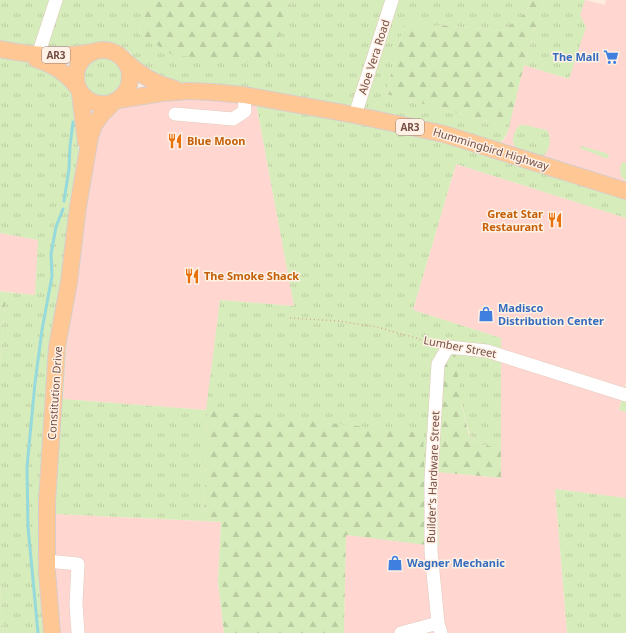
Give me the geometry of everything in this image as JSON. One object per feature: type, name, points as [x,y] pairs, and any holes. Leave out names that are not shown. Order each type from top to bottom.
[{"type":"main road","name":"AR3","points":[[0,49],[38,55],[66,55],[93,52]]},
{"type":"main road","points":[[102,50],[111,51],[126,61],[129,69],[129,86],[124,94],[115,102],[104,105],[95,104],[87,100],[78,90],[75,78],[76,70],[80,62],[86,56],[93,52],[102,50]]},
{"type":"main road","name":"AR3","points":[[19,53],[54,66],[63,72],[78,90]]},
{"type":"main road","name":"Hummingbird Highway","points":[[126,61],[137,72],[166,87],[188,91],[244,95],[355,115],[444,134],[626,191]]},
{"type":"main road","name":"Constitution Drive","points":[[78,90],[84,122],[87,155]]},
{"type":"main road","name":"Hummingbird Highway","points":[[115,102],[149,95],[188,91]]},
{"type":"main road","name":"Constitution Drive","points":[[52,633],[49,614],[47,502],[57,347],[69,282],[78,207],[94,125],[102,114],[115,102]]},
{"type":"street","points":[[38,55],[56,0]]},
{"type":"street","name":"Aloe Vera Road","points":[[355,115],[392,0]]},
{"type":"street","points":[[175,114],[233,119],[244,111],[244,95]]},
{"type":"street","name":"Lumber Street","points":[[448,347],[487,351],[626,395]]},
{"type":"street","name":"Builder's Hardware Street","points":[[440,628],[431,551],[431,479],[438,364],[448,347]]},
{"type":"street","points":[[47,560],[78,564],[76,604],[78,633]]},
{"type":"street","points":[[401,633],[440,628]]},
{"type":"path","name":"Lumber Street","points":[[290,318],[338,321],[377,327],[448,347]]},
{"type":"shaded area","points":[[585,0],[605,5],[606,0],[626,0],[626,164],[623,179],[626,182],[543,156],[546,153],[547,130],[520,125],[518,149],[499,144],[504,140],[507,134],[524,65],[569,79],[580,15]]},
{"type":"shaded area","points":[[165,96],[256,103],[294,306],[220,300],[207,410],[63,399],[70,288],[93,136],[112,112],[122,107]]},
{"type":"shaded area","points":[[456,164],[626,218],[626,382],[619,409],[626,412],[626,498],[555,489],[567,633],[344,633],[346,535],[439,546],[437,472],[501,478],[501,338],[413,310]]},
{"type":"shaded area","points":[[0,233],[39,240],[35,295],[0,291]]},
{"type":"shaded area","points":[[54,514],[221,522],[218,582],[224,633],[59,633],[54,571]]},
{"type":"green space","points":[[0,0],[147,0],[139,34],[270,64],[291,0],[531,0],[526,12],[503,31],[441,25],[428,28],[417,28],[413,21],[404,24],[386,94],[503,125],[510,123],[506,135],[499,144],[370,111],[292,95],[168,82],[138,64],[130,52],[113,43],[95,43],[72,50],[0,43]]},
{"type":"green space","points":[[147,0],[291,0],[270,64],[173,55],[139,34]]},
{"type":"green space","points":[[531,0],[544,0],[524,65],[510,123],[503,125],[386,94],[404,24],[409,21],[414,21],[418,28],[428,28],[441,25],[503,31],[526,12]]},
{"type":"green space","points":[[544,0],[585,0],[580,15],[586,27],[569,79],[524,65]]},
{"type":"green space","points":[[0,56],[44,66],[55,71],[74,94],[79,131],[78,148],[91,149],[70,288],[63,399],[206,410],[220,300],[294,306],[256,103],[417,135],[472,150],[626,197],[626,218],[456,164],[413,310],[501,338],[501,448],[482,445],[470,436],[461,400],[437,472],[439,546],[427,545],[207,411],[204,521],[54,514],[52,633],[3,633],[0,586],[0,363],[6,292],[35,295],[38,240],[0,233]]},
{"type":"green space","points":[[108,58],[115,61],[121,67],[124,78],[123,86],[115,95],[108,98],[100,98],[93,95],[85,86],[84,74],[87,67],[96,59]]},
{"type":"green space","points":[[520,125],[547,130],[549,133],[550,144],[543,156],[524,152],[515,147],[513,137],[515,131]]},
{"type":"green space","points":[[581,146],[606,153],[609,156],[608,158],[605,158],[580,148]]},
{"type":"green space","points":[[622,162],[626,163],[626,181],[620,173]]},
{"type":"green space","points":[[0,291],[6,292],[0,363]]},
{"type":"green space","points":[[449,350],[455,351],[461,400],[469,436],[482,445],[501,448],[501,478],[437,472],[444,365]]},
{"type":"green space","points":[[626,384],[626,412],[619,410]]},
{"type":"green space","points":[[207,410],[423,433],[427,545],[346,535],[344,633],[224,633],[218,582],[221,522],[204,521]]},
{"type":"green space","points":[[555,489],[626,498],[626,633],[567,633]]},
{"type":"green space","points":[[0,586],[3,633],[0,633]]},
{"type":"waterway","points":[[64,201],[69,169],[73,122]]},
{"type":"waterway","points":[[38,633],[28,527],[27,467],[35,383],[42,330],[52,276],[51,254],[56,227],[63,209]]},
{"type":"place","name":"The Mall","points":[[611,57]]},
{"type":"place","name":"Blue Moon","points":[[175,141]]},
{"type":"place","name":"Great Star Restaurant","points":[[555,220]]},
{"type":"place","name":"The Smoke Shack","points":[[192,276]]},
{"type":"place","name":"Madisco Distribution Center","points":[[486,314]]},
{"type":"place","name":"Wagner Mechanic","points":[[395,563]]}]
